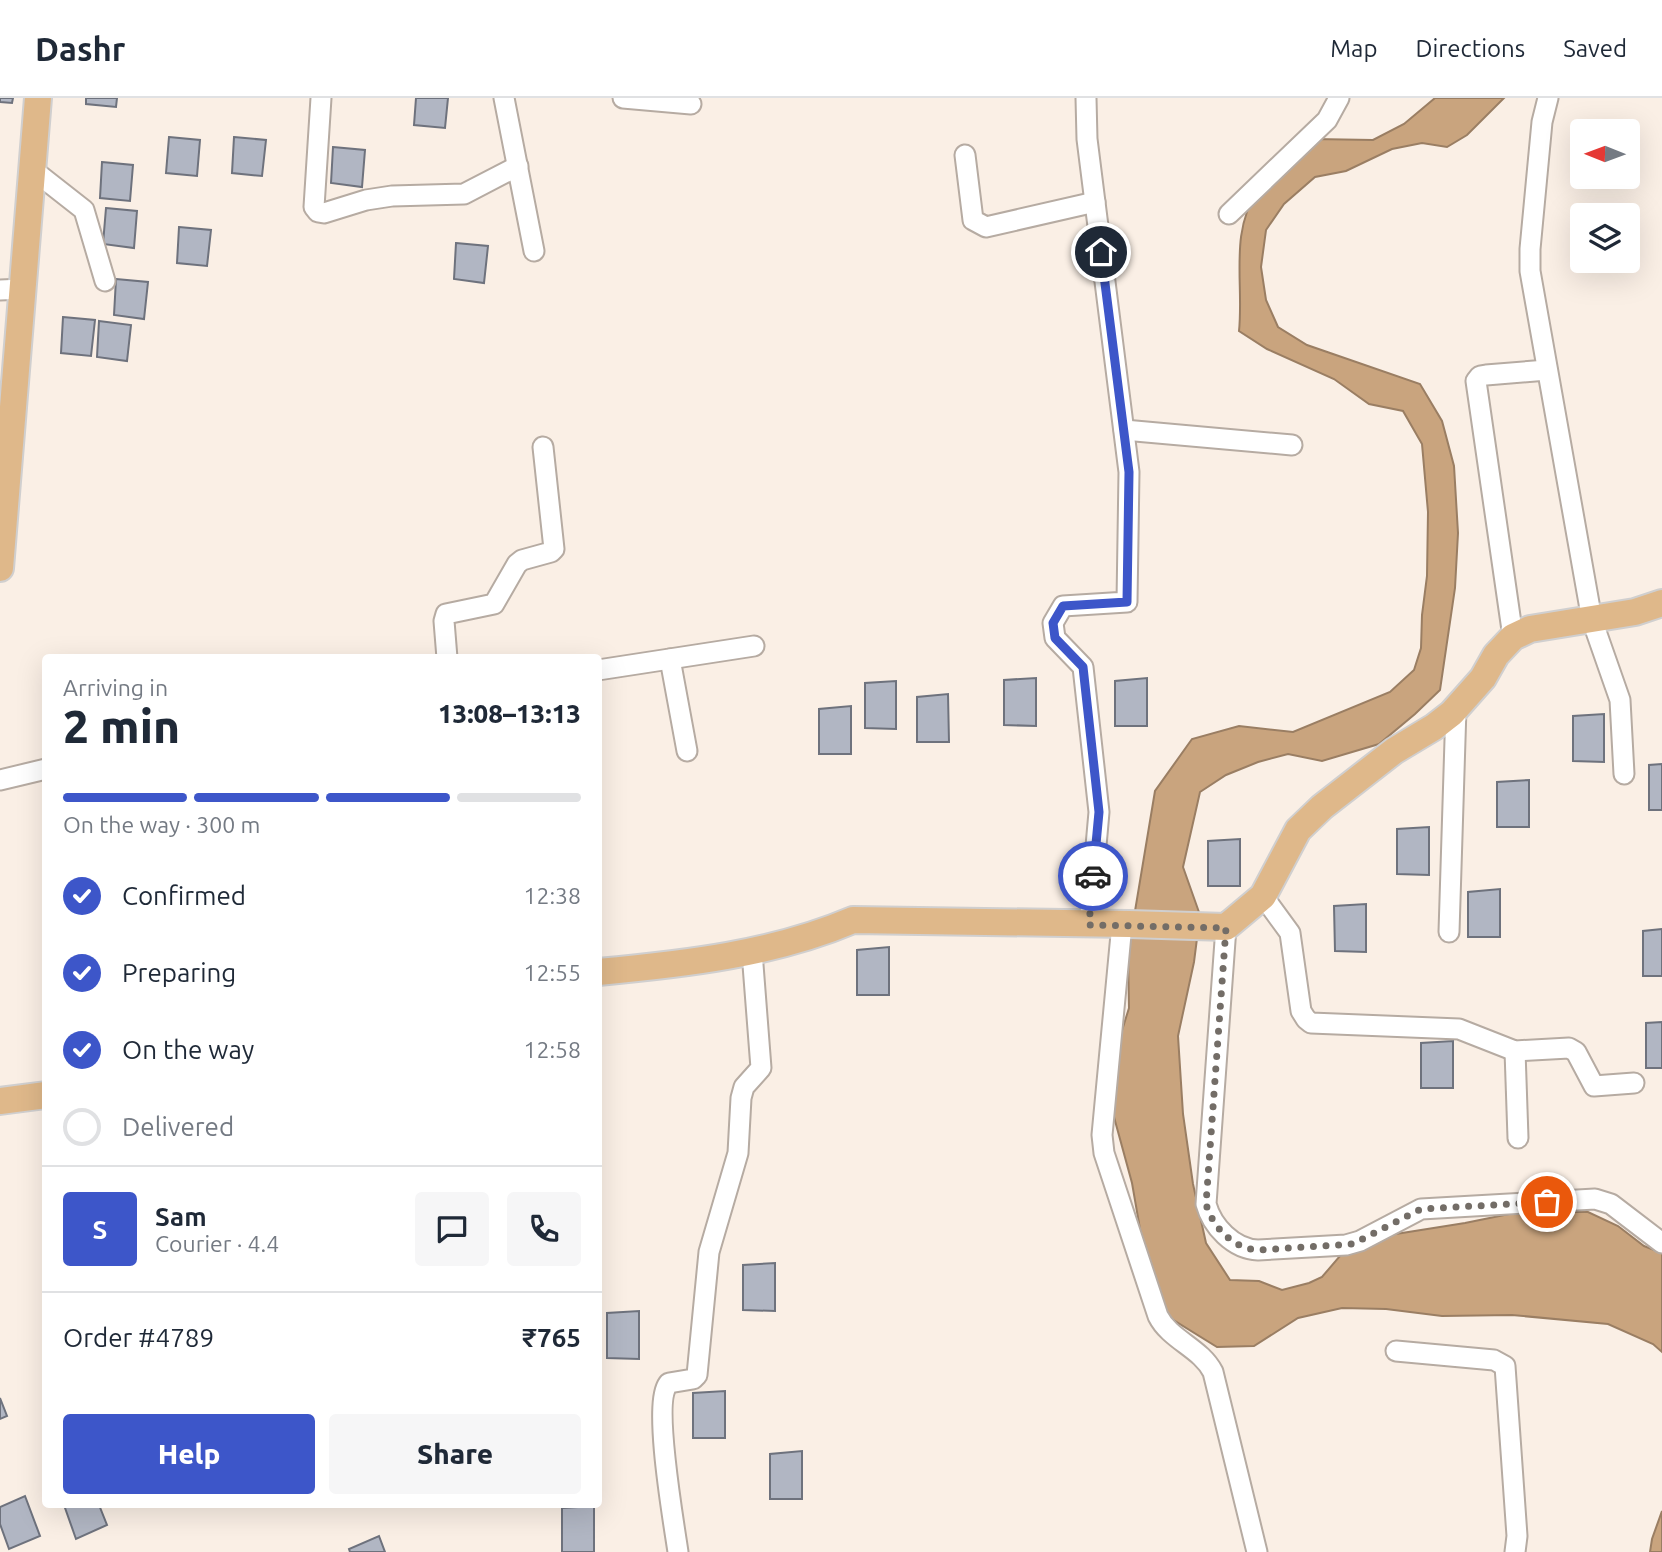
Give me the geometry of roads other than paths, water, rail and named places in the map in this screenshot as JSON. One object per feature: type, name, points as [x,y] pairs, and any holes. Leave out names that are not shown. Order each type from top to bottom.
[{"type":"main road","points":[[0,568],[12,290],[33,170],[38,98]]},
{"type":"main road","points":[[602,972],[734,956],[820,934],[852,920],[1216,927],[1263,896],[1298,830],[1394,751],[1434,727],[1456,708],[1483,678],[1496,655],[1513,637],[1530,629],[1634,612],[1662,603]]},
{"type":"main road","points":[[0,1101],[42,1096]]},
{"type":"street","points":[[321,98],[314,207],[318,212],[324,213],[366,200],[392,196],[464,194],[518,166]]},
{"type":"street","points":[[504,98],[534,251]]},
{"type":"street","points":[[623,98],[691,104]]},
{"type":"street","points":[[1086,98],[1087,139],[1129,472],[1127,602],[1063,606],[1053,623],[1055,638],[1083,667],[1099,812],[1089,925]]},
{"type":"street","points":[[1229,214],[1327,120],[1339,98]]},
{"type":"street","points":[[1548,98],[1542,122],[1530,271],[1592,620],[1620,700],[1624,774]]},
{"type":"street","points":[[965,155],[973,220],[986,228],[1095,202]]},
{"type":"street","points":[[33,170],[84,210],[105,281]]},
{"type":"street","points":[[1513,637],[1476,381],[1480,376],[1486,375],[1547,370]]},
{"type":"street","points":[[1124,430],[1292,445]]},
{"type":"street","points":[[447,654],[444,621],[446,614],[494,604],[517,564],[554,549],[543,447]]},
{"type":"street","points":[[602,669],[754,646]]},
{"type":"street","points":[[670,659],[687,751]]},
{"type":"street","points":[[1449,932],[1456,708]]},
{"type":"street","points":[[0,780],[42,769]]},
{"type":"street","points":[[1263,896],[1290,933],[1301,1011],[1311,1023],[1460,1029],[1515,1051],[1573,1048],[1594,1086],[1634,1083]]},
{"type":"street","points":[[1126,924],[1102,1117],[1104,1153],[1162,1324],[1202,1357],[1213,1372],[1257,1552]]},
{"type":"street","points":[[1216,927],[1206,1204],[1209,1216],[1238,1245],[1247,1250],[1346,1245],[1360,1241],[1421,1209],[1595,1199],[1611,1204],[1662,1243]]},
{"type":"street","points":[[678,1552],[663,1440],[663,1393],[669,1383],[693,1379],[697,1375],[709,1252],[738,1153],[741,1098],[744,1087],[761,1068],[752,952]]},
{"type":"street","points":[[1515,1051],[1518,1138]]},
{"type":"street","points":[[1396,1351],[1494,1360],[1505,1366],[1516,1552]]}]
